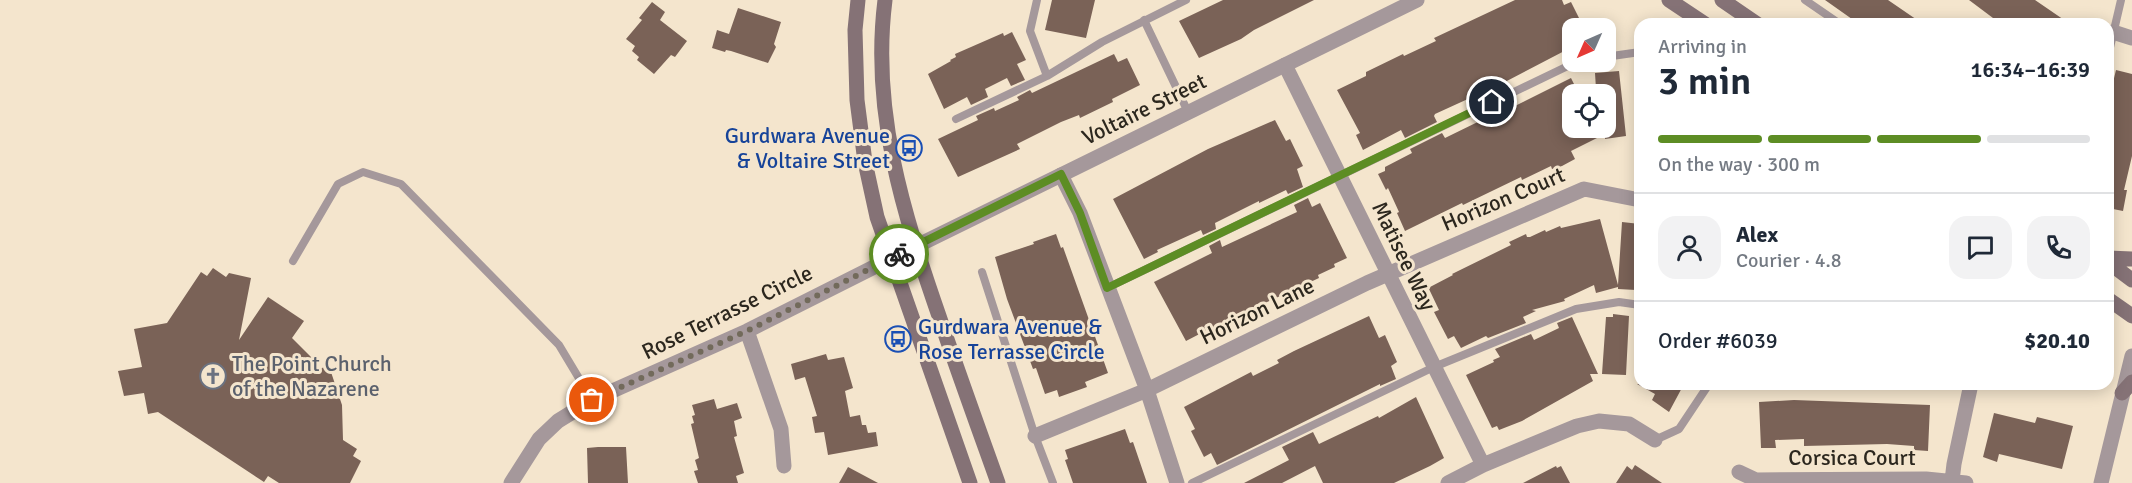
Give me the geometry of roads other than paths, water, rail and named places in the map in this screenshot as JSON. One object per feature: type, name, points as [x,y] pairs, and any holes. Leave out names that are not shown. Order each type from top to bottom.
[{"type":"main road","points":[[858,0],[855,30],[856,77],[862,142],[877,217],[970,483]]},
{"type":"main road","points":[[885,0],[882,59],[885,116],[890,150],[915,247],[999,483]]},
{"type":"main road","points":[[1669,0],[1696,18]]},
{"type":"main road","points":[[1722,0],[1748,18]]},
{"type":"main road","points":[[2114,260],[2132,259]]},
{"type":"main road","points":[[2114,265],[2132,280]]},
{"type":"main road","points":[[2114,303],[2132,316]]},
{"type":"street","name":"Voltaire Street","points":[[890,259],[1417,0]]},
{"type":"street","points":[[2114,32],[2132,38]]},
{"type":"street","name":"Matisee Way","points":[[1285,65],[1483,465]]},
{"type":"street","points":[[1061,174],[1080,213],[1147,390],[1177,483]]},
{"type":"street","name":"Horizon Court","points":[[1388,274],[1584,189],[1634,199]]},
{"type":"street","name":"Rose Terrasse Circle","points":[[511,483],[539,439],[558,422],[592,400],[747,331],[890,259]]},
{"type":"street","name":"Horizon Lane","points":[[1035,436],[1147,390],[1388,274]]},
{"type":"street","points":[[747,331],[781,429],[784,465]]},
{"type":"street","points":[[2101,483],[2127,387],[2132,356]]},
{"type":"street","points":[[1959,482],[1954,464],[1970,390]]},
{"type":"street","points":[[1448,483],[1483,465],[1576,426],[1599,421],[1629,424],[1655,440]]},
{"type":"street","name":"Corsica Court","points":[[1739,472],[1756,480],[1857,479],[1959,482]]},
{"type":"lane","points":[[1036,0],[1030,31],[1047,76]]},
{"type":"lane","points":[[956,119],[1047,76],[1102,42],[1186,0]]},
{"type":"lane","points":[[1805,0],[1831,18]]},
{"type":"lane","points":[[2114,28],[2121,0]]},
{"type":"lane","points":[[1144,20],[1188,112]]},
{"type":"lane","points":[[1616,55],[1634,53]]},
{"type":"lane","points":[[1107,288],[1562,69]]},
{"type":"lane","points":[[293,261],[338,184],[363,172],[401,184],[559,345],[592,400]]},
{"type":"lane","points":[[982,272],[1035,436],[1053,483]]},
{"type":"lane","points":[[1192,483],[1434,367],[1576,309],[1619,302],[1634,303]]},
{"type":"lane","points":[[1655,440],[1679,429],[1705,390]]},
{"type":"place","name":"Gurdwara Avenue & Voltaire Street","points":[[909,148]]},
{"type":"place","name":"Gurdwara Avenue & Rose Terrasse Circle","points":[[898,339]]},
{"type":"place","name":"The Point Church of the Nazarene","points":[[213,376]]}]
